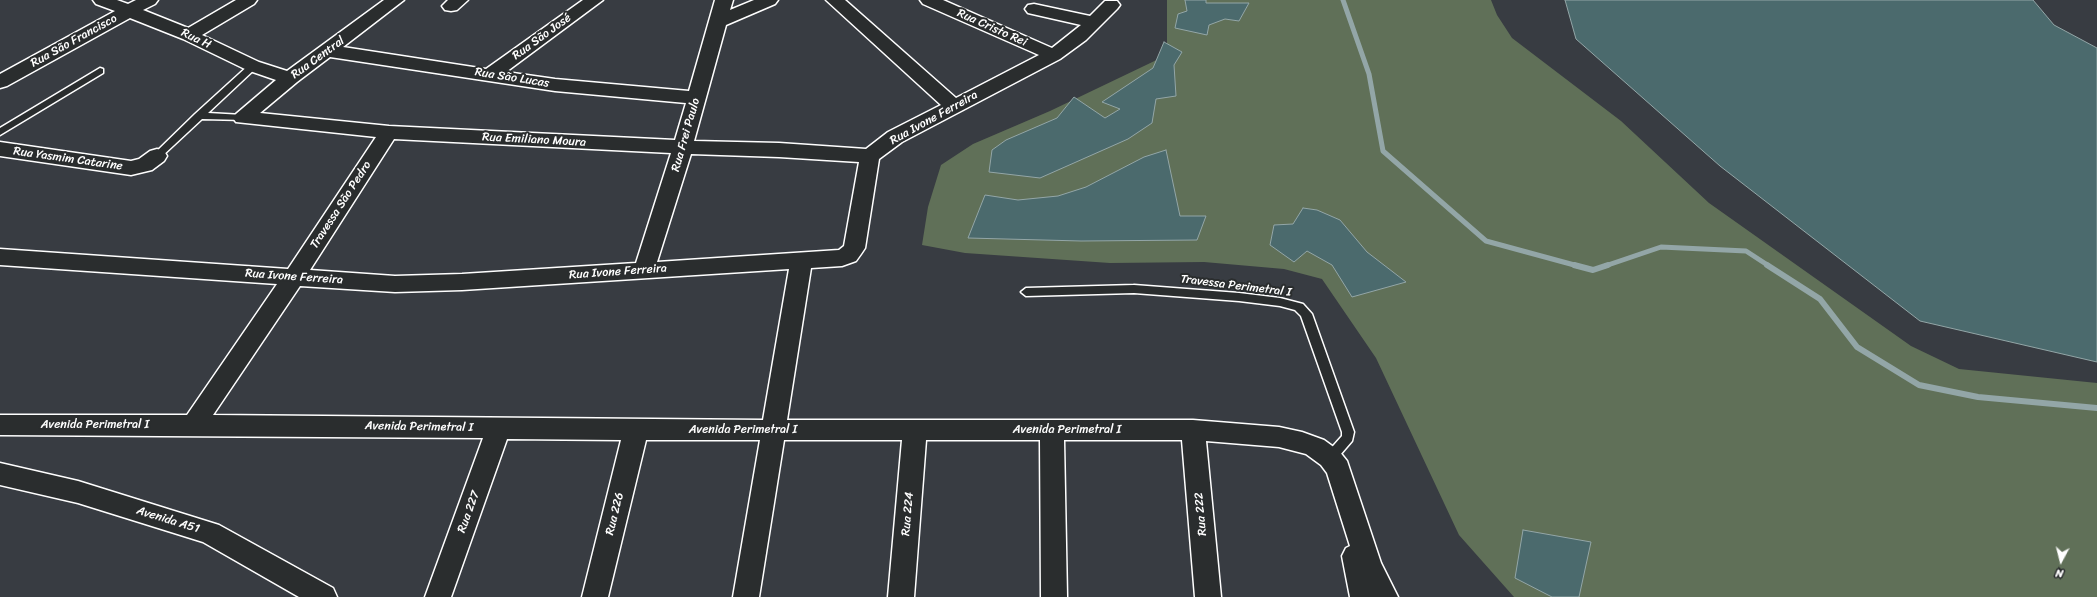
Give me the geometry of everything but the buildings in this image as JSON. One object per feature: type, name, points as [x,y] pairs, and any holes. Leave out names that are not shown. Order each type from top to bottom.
[{"type":"street","name":"Rua H","points":[[102,0],[189,35],[253,66],[290,78]]},
{"type":"street","name":"Rua São Francisco","points":[[0,82],[128,10],[149,0]]},
{"type":"street","points":[[189,35],[248,0]]},
{"type":"street","name":"Rua Central","points":[[243,118],[290,78],[329,51],[395,0]]},
{"type":"street","name":"Rua São José","points":[[491,74],[594,0]]},
{"type":"street","name":"Rua Frei Paulo","points":[[644,270],[683,148],[720,21],[724,0]]},
{"type":"street","points":[[720,21],[769,0]]},
{"type":"street","points":[[834,0],[953,106]]},
{"type":"street","name":"Rua Cristo Rei","points":[[930,0],[1054,55]]},
{"type":"street","name":"Rua Ivone Ferreira","points":[[0,257],[394,284],[423,284],[842,258],[852,252],[857,235],[870,156],[895,137],[1054,55],[1080,36],[1110,6]]},
{"type":"street","points":[[1034,9],[1094,22]]},
{"type":"street","name":"Rua São Lucas","points":[[329,51],[491,74],[555,85],[697,98]]},
{"type":"street","name":"Rua Emiliano Moura","points":[[243,118],[389,132],[683,148],[779,150],[870,156]]},
{"type":"street","name":"Travessa São Pedro","points":[[193,425],[294,277],[389,132]]},
{"type":"street","name":"Rua Yasmim Catarine","points":[[0,149],[131,168],[145,165],[157,156]]},
{"type":"street","points":[[746,597],[802,261]]},
{"type":"street","name":"Avenida Perimetral I","points":[[0,425],[193,425],[636,430],[1193,430],[1279,437],[1302,442],[1315,447],[1335,467]]},
{"type":"street","name":"Rua 227","points":[[438,597],[499,428]]},
{"type":"street","name":"Rua 226","points":[[595,597],[636,430]]},
{"type":"street","name":"Rua 224","points":[[901,597],[915,430]]},
{"type":"street","points":[[1052,430],[1054,597]]},
{"type":"street","name":"Rua 222","points":[[1193,430],[1208,597]]},
{"type":"street","points":[[1335,467],[1363,597]]},
{"type":"street","points":[[1335,467],[1368,563],[1380,591],[1385,597]]},
{"type":"street","name":"Avenida A51","points":[[0,474],[78,492],[210,533],[324,597]]},
{"type":"lane","points":[[157,156],[253,66]]},
{"type":"lane","points":[[0,132],[57,95],[100,71]]},
{"type":"lane","name":"Rua Emiliano Moura","points":[[198,116],[243,118]]},
{"type":"lane","name":"Travessa Perimetral I","points":[[1026,292],[1134,288],[1239,297],[1280,302],[1299,307],[1306,314],[1348,432],[1348,437],[1342,445],[1335,467]]},
{"type":"green space","points":[[1167,0],[1491,0],[1497,15],[1512,38],[1621,121],[1709,203],[1911,346],[1959,369],[2097,383],[2097,597],[1514,597],[1459,535],[1376,358],[1322,279],[1284,269],[1204,262],[1110,263],[965,253],[922,245],[928,207],[941,165],[973,144],[1050,111],[1167,55]]},
{"type":"water","points":[[1185,0],[1206,0],[1206,3],[1249,3],[1239,21],[1225,19],[1209,25],[1207,35],[1175,28],[1178,14],[1187,11]]},
{"type":"water","points":[[1565,0],[2033,0],[2054,25],[2097,48],[2097,362],[1920,321],[1720,166],[1576,39]]},
{"type":"water","points":[[1164,42],[1182,52],[1174,65],[1176,96],[1156,99],[1152,123],[1128,139],[1040,178],[989,172],[992,150],[1006,140],[1057,118],[1074,97],[1105,118],[1120,109],[1102,102],[1153,68]]},
{"type":"water","points":[[1166,150],[1180,216],[1206,216],[1197,240],[1081,241],[968,238],[985,195],[1018,200],[1058,196],[1086,187],[1144,157]]},
{"type":"water","points":[[1303,208],[1317,210],[1340,220],[1367,252],[1406,282],[1352,297],[1332,265],[1307,251],[1294,262],[1270,245],[1274,225],[1293,224]]},
{"type":"water","points":[[1523,530],[1591,542],[1579,597],[1552,597],[1515,578]]},
{"type":"waterway","points":[[1343,0],[1369,74],[1383,151],[1486,241],[1578,266]]},
{"type":"waterway","points":[[1605,266],[1661,247],[1746,251],[1769,266]]},
{"type":"waterway","points":[[1574,265],[1593,270],[1605,266]]},
{"type":"waterway","points":[[1767,265],[1820,299],[1857,347],[1919,385],[1978,397],[2097,408]]}]
